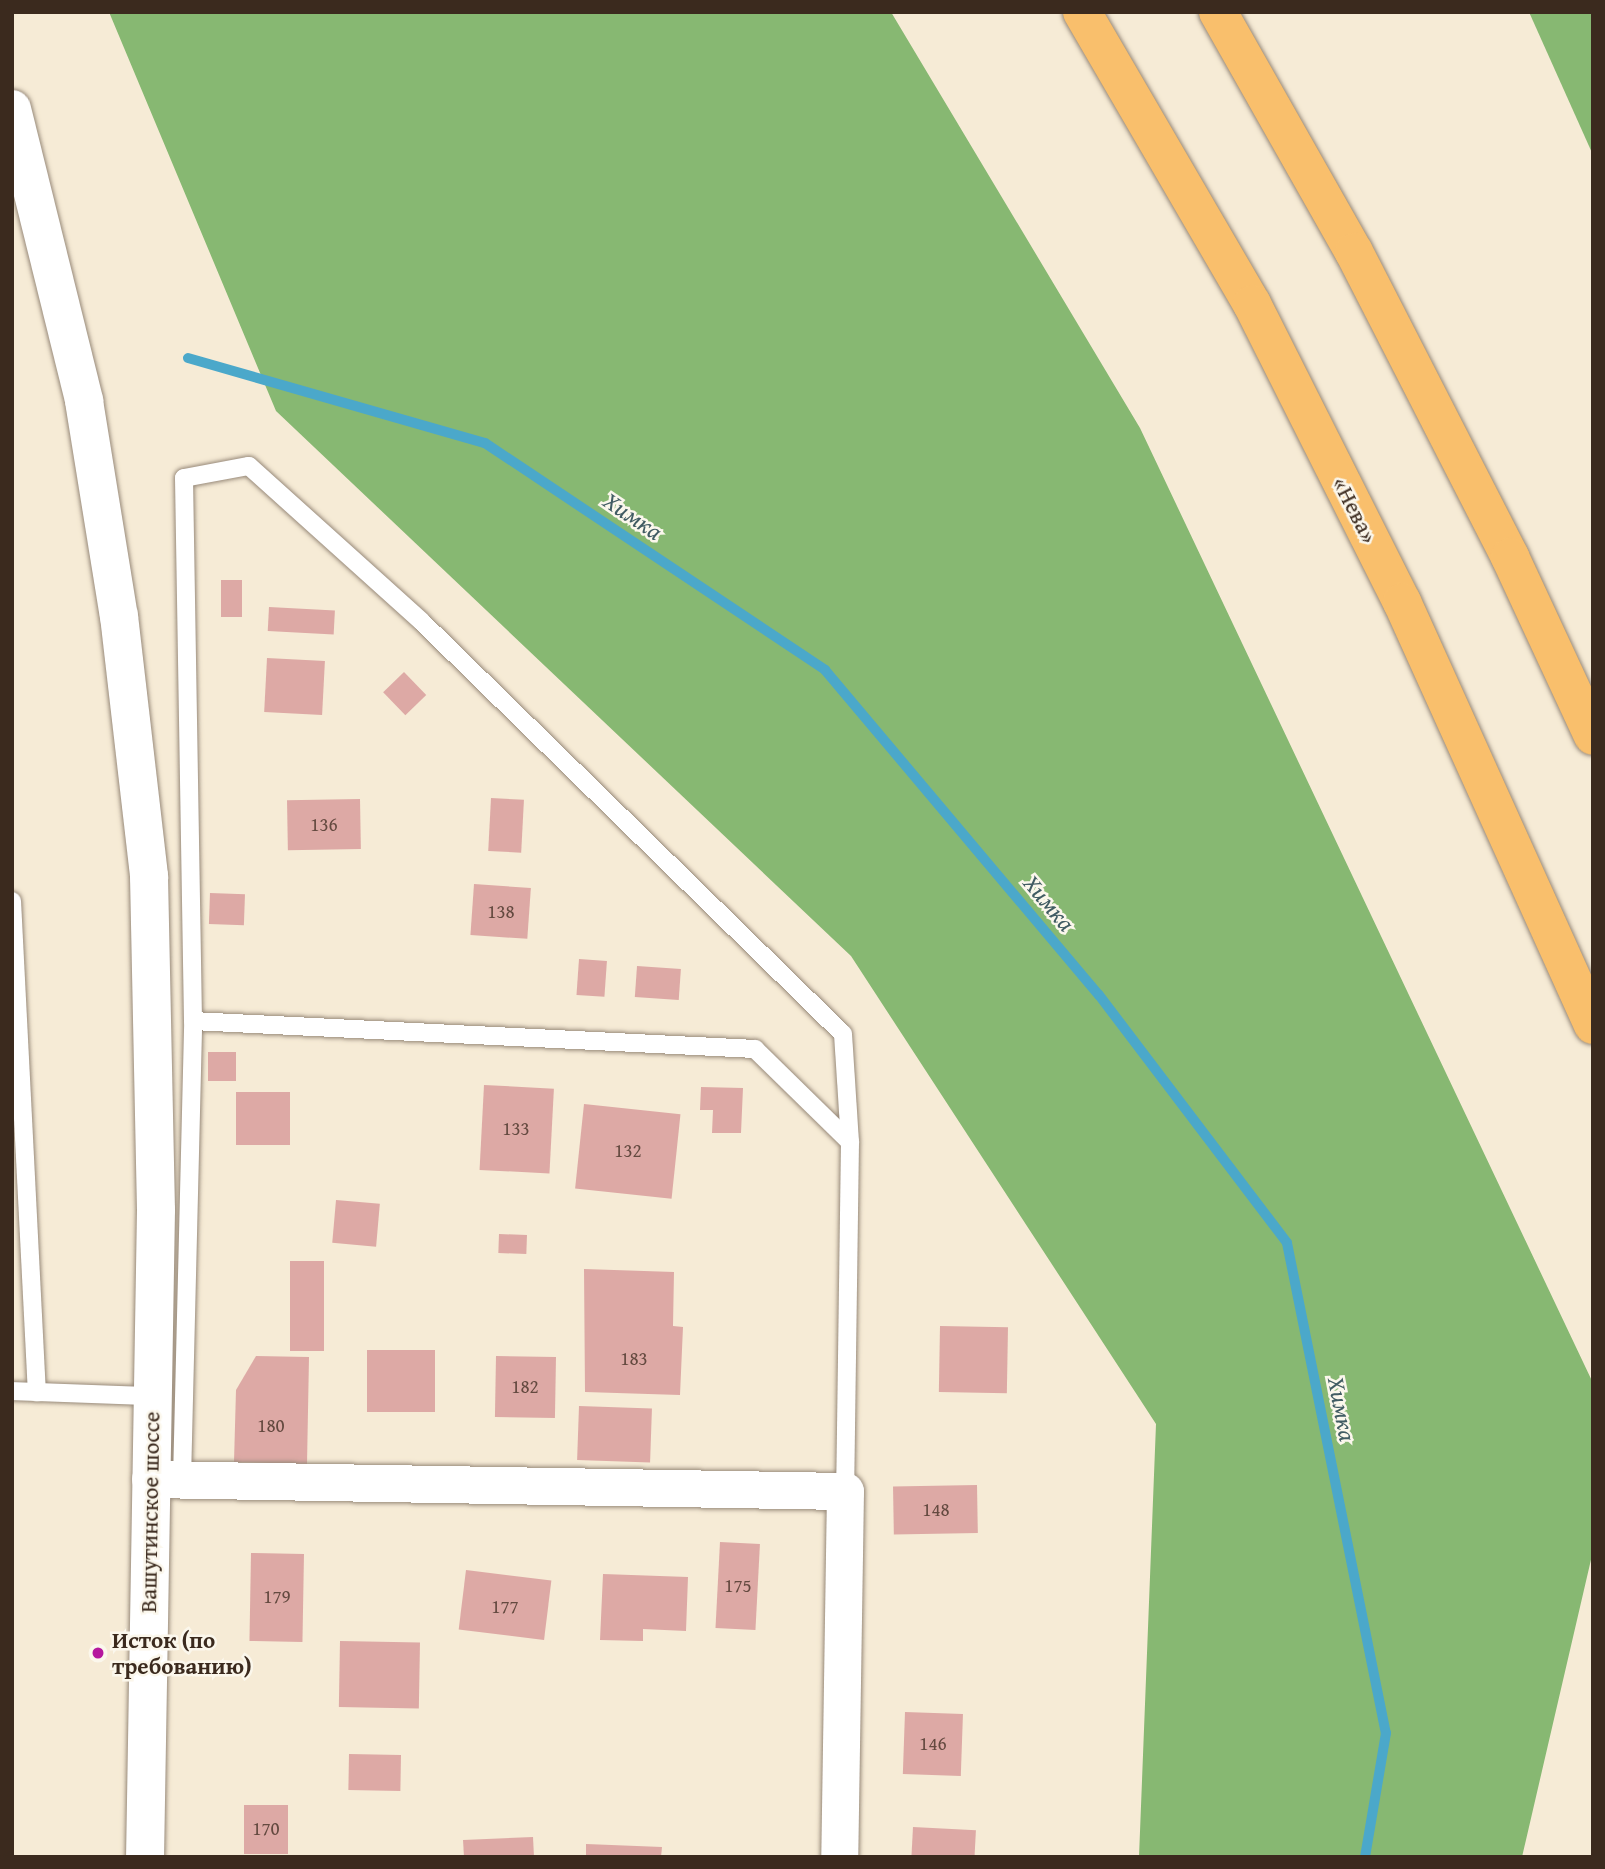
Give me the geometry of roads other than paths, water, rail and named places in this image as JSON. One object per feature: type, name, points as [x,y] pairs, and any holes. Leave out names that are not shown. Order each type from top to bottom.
[{"type":"highway","name":"«Нева»","points":[[1082,12],[1258,317],[1402,602],[1593,1026]]},
{"type":"highway","points":[[1217,12],[1360,264],[1510,557],[1593,736]]},
{"type":"street","name":"Вашутинское шоссе","points":[[12,109],[83,401],[119,616],[149,876],[156,1210],[152,1396],[166,1479],[145,1857]]},
{"type":"street","points":[[166,1479],[845,1492],[839,1857]]},
{"type":"lane","points":[[166,1479],[193,1021],[184,478],[249,466],[421,621],[843,1034],[850,1142],[845,1492]]},
{"type":"lane","points":[[12,901],[37,1392]]},
{"type":"lane","points":[[193,1021],[755,1049],[850,1142]]},
{"type":"lane","points":[[12,1391],[152,1396]]},
{"type":"waterway","name":"Химка","points":[[188,358],[485,443],[825,670],[1099,995],[1287,1243],[1386,1733],[1365,1857]]},
{"type":"place","name":"Исток (по требованию)","points":[[98,1653]]}]
